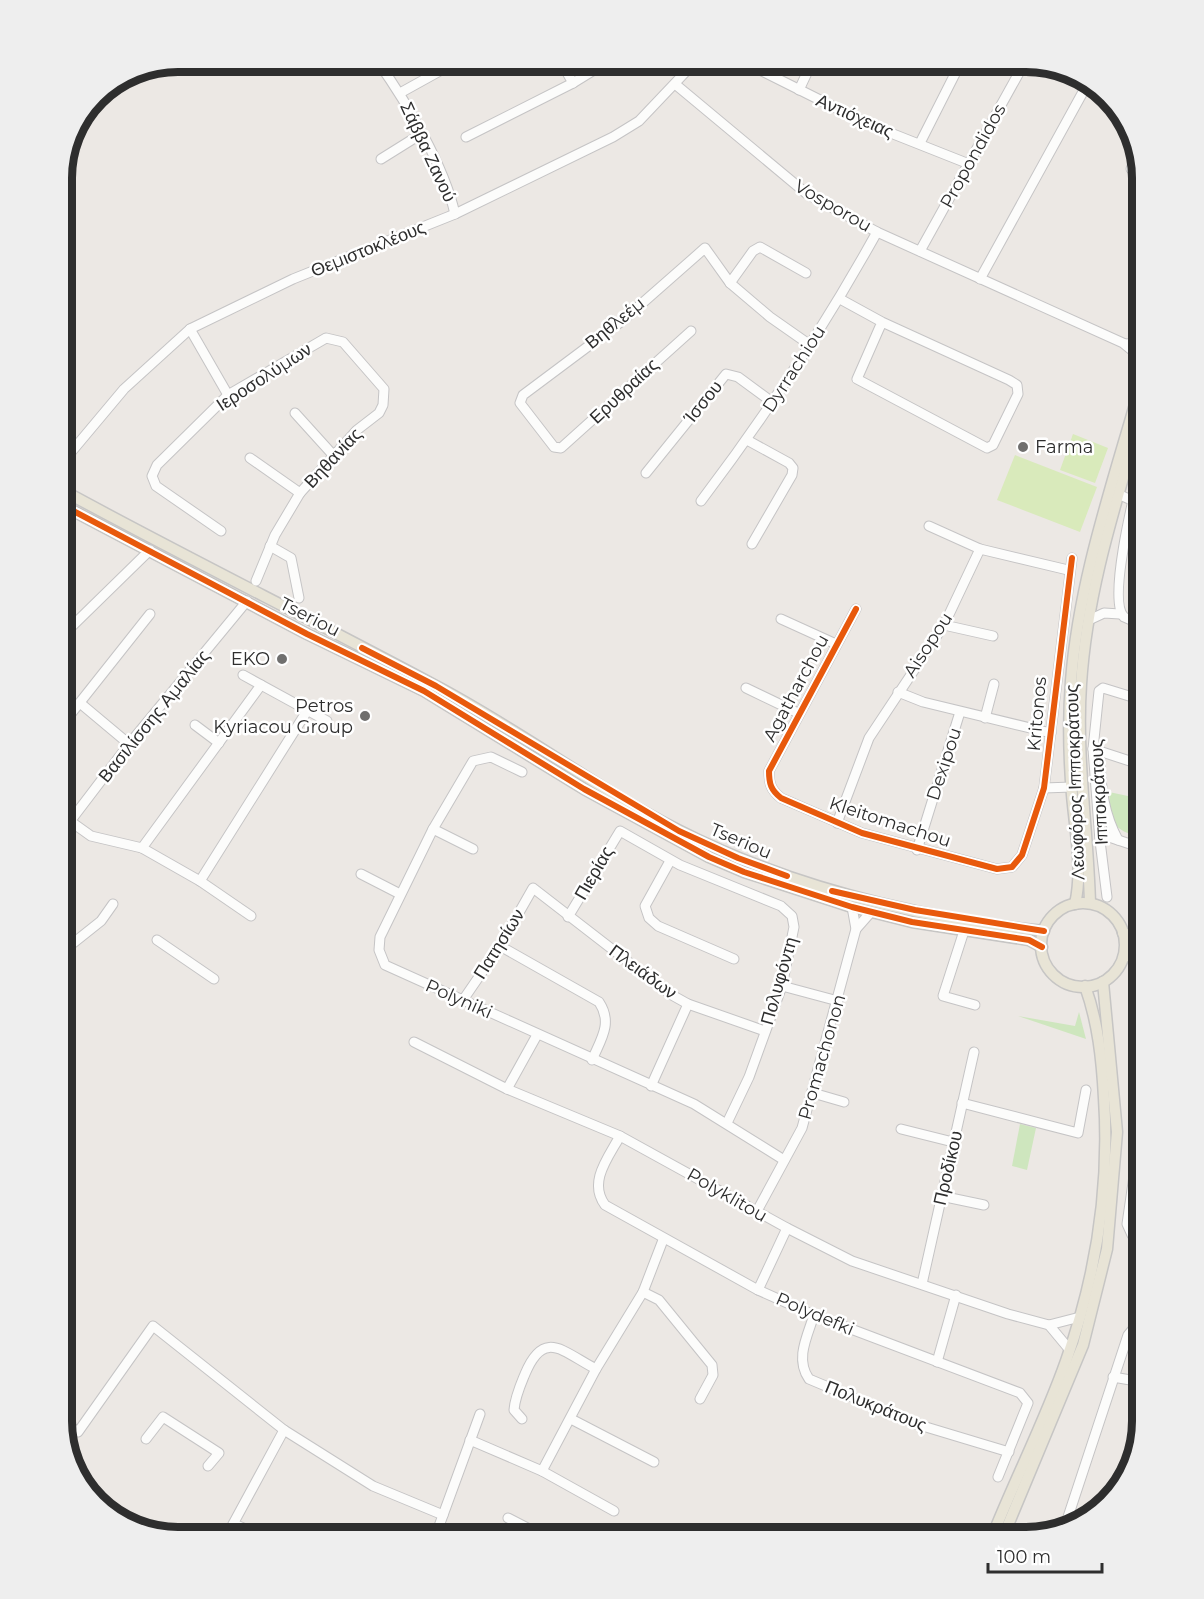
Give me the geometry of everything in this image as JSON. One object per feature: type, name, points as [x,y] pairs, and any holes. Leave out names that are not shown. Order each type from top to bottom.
[{"type":"main road","name":"Λεωφόρος Ιπποκράτους","points":[[1074,904],[1078,879],[1072,788],[1071,682],[1077,624],[1094,546],[1132,417]]},
{"type":"main road","name":"Λεωφόρος Ιπποκράτους","points":[[1090,903],[1080,693],[1089,620],[1102,550],[1132,449]]},
{"type":"main road","name":"Tseriou","points":[[72,496],[247,601],[424,691],[585,789],[709,857],[763,879],[852,907],[964,931],[1029,940],[1042,947]]},
{"type":"main road","name":"Tseriou","points":[[72,509],[154,546],[436,686],[655,818],[738,858],[825,890],[915,910],[1044,931]]},
{"type":"main road","points":[[1090,903],[1110,913],[1123,933],[1124,957],[1119,967],[1103,982],[1085,986],[1066,983],[1057,978],[1044,960],[1042,947],[1044,931],[1051,918],[1061,909],[1074,904],[1090,903]]},
{"type":"main road","points":[[1123,933],[1132,936]]},
{"type":"main road","points":[[1124,957],[1132,955]]},
{"type":"main road","points":[[1009,1527],[1083,1345],[1107,1249],[1117,1132],[1103,982]]},
{"type":"main road","points":[[997,1527],[1069,1350],[1080,1317],[1098,1240],[1107,1137],[1102,1066],[1092,1005],[1085,986]]},
{"type":"street","name":"Σάββα Ζανού","points":[[385,72],[400,93],[450,192],[455,214]]},
{"type":"street","points":[[400,93],[438,72]]},
{"type":"street","points":[[567,72],[573,83]]},
{"type":"street","points":[[466,137],[591,72]]},
{"type":"street","name":"Θεμιστοκλέους","points":[[72,451],[124,389],[190,329],[293,279],[455,214],[613,137],[639,121],[686,72]]},
{"type":"street","name":"Αντιόχειας","points":[[764,72],[868,124],[969,164]]},
{"type":"street","points":[[799,90],[807,72]]},
{"type":"street","points":[[920,143],[956,72]]},
{"type":"street","name":"Propondidos","points":[[920,251],[1020,72]]},
{"type":"street","name":"Vosporou","points":[[675,84],[807,194],[877,232],[1123,343]]},
{"type":"street","points":[[980,279],[1002,235],[1084,89]]},
{"type":"street","points":[[381,159],[421,134]]},
{"type":"street","name":"Dyrrachiou","points":[[701,501],[747,440],[810,345],[840,299],[877,232]]},
{"type":"street","name":"Βηθλεέμ","points":[[556,448],[522,406],[520,400],[523,395],[622,321],[705,248],[730,283]]},
{"type":"street","points":[[806,273],[760,248],[753,251],[730,283],[770,317],[810,345]]},
{"type":"street","points":[[840,299],[882,322],[1017,385],[1018,394],[993,446],[987,448],[857,379],[882,322]]},
{"type":"street","points":[[190,329],[228,395]]},
{"type":"street","name":"Ερυθραίας","points":[[556,448],[564,447],[691,331]]},
{"type":"street","name":"Ιεροσολύμων","points":[[221,531],[156,486],[152,476],[157,465],[228,395],[320,340],[333,338],[343,342],[381,383],[384,389],[383,405]]},
{"type":"street","points":[[1123,343],[1132,343]]},
{"type":"street","points":[[1123,343],[1132,350]]},
{"type":"street","name":"Ίσσου","points":[[646,473],[726,374],[738,376],[772,402]]},
{"type":"street","name":"Βηθανίας","points":[[250,458],[300,493],[357,430],[379,413],[383,405]]},
{"type":"street","points":[[295,413],[333,455]]},
{"type":"street","points":[[747,440],[789,463],[793,471],[752,544]]},
{"type":"street","points":[[256,581],[285,516],[300,493]]},
{"type":"street","points":[[1118,494],[1132,501]]},
{"type":"street","points":[[1122,616],[1120,571],[1132,506]]},
{"type":"street","points":[[929,526],[980,549],[1068,570]]},
{"type":"street","points":[[72,626],[154,546]]},
{"type":"street","points":[[270,546],[291,558],[299,598]]},
{"type":"street","name":"Aisopou","points":[[837,823],[869,738],[944,625],[980,549]]},
{"type":"street","name":"Kritonos","points":[[1012,867],[1022,855],[1044,788],[1068,570],[1072,558]]},
{"type":"street","name":"Βασιλίσσης Αμαλίας","points":[[72,818],[129,744],[247,601]]},
{"type":"street","points":[[1092,601],[1104,614]]},
{"type":"street","name":"Agatharchou","points":[[769,782],[769,771],[798,713],[856,609]]},
{"type":"street","points":[[72,712],[150,614]]},
{"type":"street","points":[[1089,620],[1104,614],[1122,616],[1132,620]]},
{"type":"street","points":[[781,619],[836,644]]},
{"type":"street","points":[[944,625],[993,636]]},
{"type":"street","points":[[243,675],[327,721]]},
{"type":"street","points":[[985,718],[994,684]]},
{"type":"street","points":[[142,848],[261,685]]},
{"type":"street","points":[[746,688],[798,713]]},
{"type":"street","name":"Ιπποκράτους","points":[[1107,897],[1093,749],[1099,691],[1103,688],[1132,697]]},
{"type":"street","points":[[898,692],[923,702],[960,712],[1051,733]]},
{"type":"street","points":[[80,703],[129,744]]},
{"type":"street","points":[[200,881],[307,711]]},
{"type":"street","name":"Dexipou","points":[[917,850],[960,712]]},
{"type":"street","points":[[195,725],[219,743]]},
{"type":"street","points":[[1093,749],[1132,761]]},
{"type":"street","name":"Polyniki","points":[[522,772],[491,757],[473,761],[433,829],[380,937],[379,950],[385,965],[727,1123],[784,1160]]},
{"type":"street","points":[[1100,760],[1102,793],[1107,816],[1118,840]]},
{"type":"street","name":"Kleitomachou","points":[[769,782],[773,792],[781,798],[837,823],[917,850],[997,869],[1012,867]]},
{"type":"street","points":[[1044,788],[1072,788]]},
{"type":"street","points":[[72,822],[91,836],[142,848],[200,881],[251,916]]},
{"type":"street","points":[[433,829],[473,849]]},
{"type":"street","name":"Πολυφόντη","points":[[620,831],[670,861],[781,906],[792,916],[794,927],[782,986],[749,1077],[727,1123]]},
{"type":"street","name":"Πιερίας","points":[[568,916],[620,831]]},
{"type":"street","points":[[1086,838],[1100,834],[1132,845]]},
{"type":"street","points":[[670,861],[645,906],[649,918],[658,926],[734,959]]},
{"type":"street","points":[[361,874],[400,894]]},
{"type":"street","name":"Πλειάδων","points":[[533,888],[670,994],[688,1004],[765,1031]]},
{"type":"street","name":"Πατησίων","points":[[463,1000],[500,946],[533,888]]},
{"type":"street","points":[[72,944],[101,921],[113,904]]},
{"type":"street","name":"Promachonon","points":[[757,1211],[802,1128],[813,1094],[856,929],[852,907]]},
{"type":"street","name":"Promachonon","points":[[856,929],[871,912]]},
{"type":"street","points":[[964,931],[943,996],[975,1005]]},
{"type":"street","points":[[157,940],[214,978]]},
{"type":"street","points":[[500,946],[599,1002],[606,1012],[608,1023],[592,1060]]},
{"type":"street","points":[[782,986],[838,1001]]},
{"type":"street","points":[[651,1086],[688,1004]]},
{"type":"street","points":[[507,1089],[537,1035]]},
{"type":"street","name":"Polyklitou","points":[[414,1042],[507,1089],[620,1136],[852,1261],[1008,1314],[1049,1325]]},
{"type":"street","name":"Προδίκου","points":[[922,1284],[974,1053]]},
{"type":"street","points":[[962,1103],[1078,1133],[1086,1090]]},
{"type":"street","points":[[813,1094],[844,1102]]},
{"type":"street","points":[[901,1129],[953,1142]]},
{"type":"street","name":"Polydefki","points":[[620,1136],[599,1176],[598,1196],[605,1205],[663,1240],[758,1290],[813,1315],[1020,1393],[1028,1403],[1025,1416],[998,1477]]},
{"type":"street","points":[[1132,1192],[1127,1224],[1132,1235]]},
{"type":"street","points":[[941,1196],[984,1205]]},
{"type":"street","points":[[758,1290],[787,1228]]},
{"type":"street","points":[[542,1471],[596,1369],[643,1292],[663,1240]]},
{"type":"street","points":[[643,1292],[659,1300],[712,1365],[713,1375],[700,1399]]},
{"type":"street","points":[[937,1362],[956,1295]]},
{"type":"street","name":"Πολυκράτους","points":[[813,1315],[801,1360],[801,1369],[808,1379],[916,1424],[1009,1452]]},
{"type":"street","points":[[1069,1350],[1049,1325],[1080,1317]]},
{"type":"street","points":[[73,1428],[78,1432],[153,1326],[284,1430],[373,1486],[443,1515]]},
{"type":"street","points":[[1071,1517],[1113,1377],[1128,1335],[1132,1330]]},
{"type":"street","points":[[522,1419],[514,1410],[515,1400],[531,1360],[538,1350],[543,1347],[556,1349],[596,1369]]},
{"type":"street","points":[[1113,1377],[1132,1380]]},
{"type":"street","points":[[439,1527],[480,1414]]},
{"type":"street","points":[[146,1439],[163,1417],[219,1453],[208,1466]]},
{"type":"street","points":[[571,1419],[654,1462]]},
{"type":"street","points":[[232,1527],[284,1430]]},
{"type":"street","points":[[470,1440],[542,1471],[614,1510]]},
{"type":"street","points":[[508,1518],[525,1527]]},
{"type":"street","points":[[234,1524],[240,1527]]},
{"type":"green space","points":[[1073,434],[1108,448],[1095,483],[1060,470]]},
{"type":"green space","points":[[1015,455],[1097,487],[1080,532],[997,500]]},
{"type":"green space","points":[[1109,792],[1132,797],[1132,835],[1118,828],[1111,811]]},
{"type":"green space","points":[[1079,1012],[1086,1039],[1018,1016],[1075,1026]]},
{"type":"green space","points":[[1020,1124],[1036,1128],[1027,1170],[1012,1166]]},
{"type":"cycle path","points":[[72,510],[307,634],[424,691],[584,789],[709,857],[744,872],[852,907],[912,922],[1029,940],[1042,947]]},
{"type":"cycle path","points":[[856,609],[769,771],[773,789],[781,798],[862,833],[997,869],[1012,867],[1022,855],[1044,788],[1072,558]]},
{"type":"cycle path","points":[[362,648],[436,686],[679,831],[738,858],[787,876]]},
{"type":"cycle path","points":[[832,891],[915,910],[1044,931]]},
{"type":"place","name":"Farma","points":[[1023,447]]},
{"type":"place","name":"EKO","points":[[282,659]]},
{"type":"place","name":"Petros Kyriacou Group","points":[[365,716]]}]
